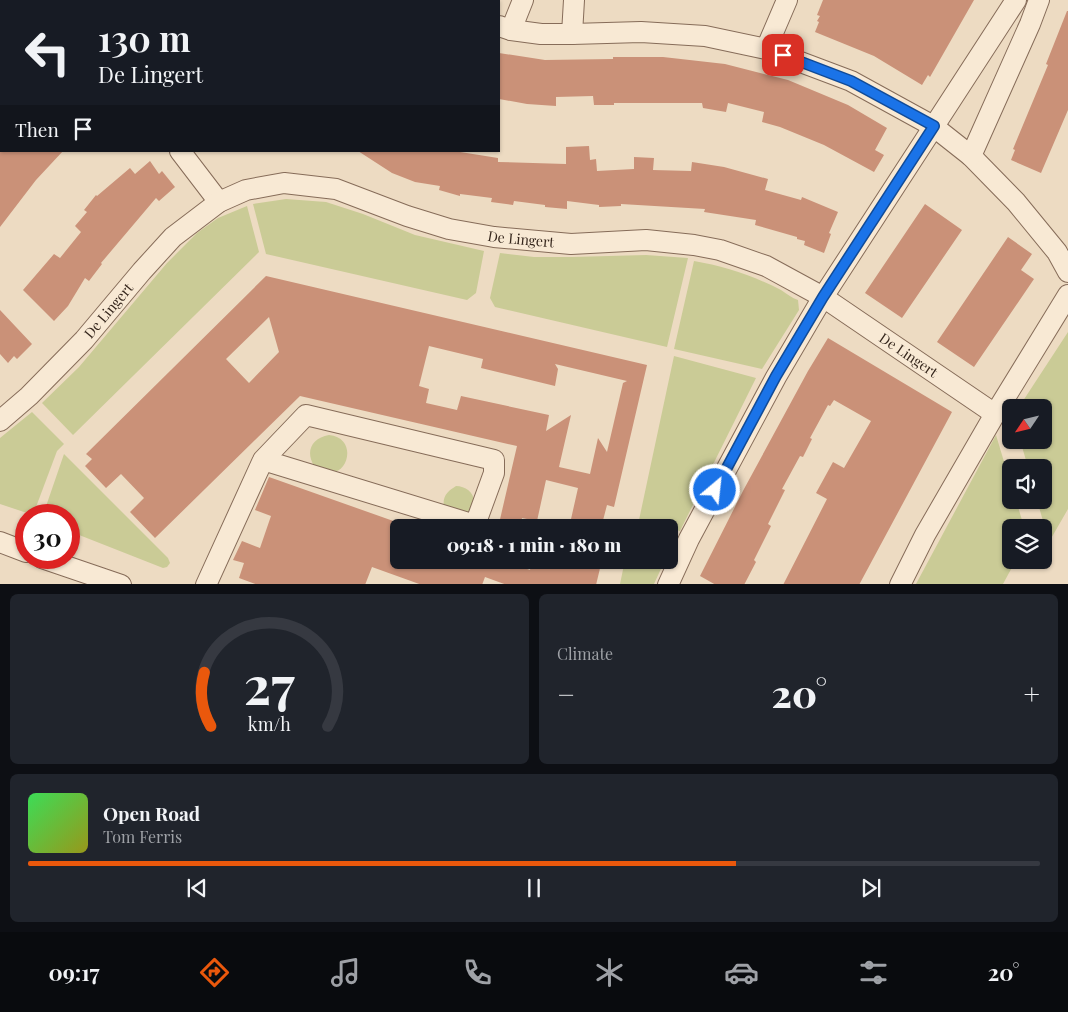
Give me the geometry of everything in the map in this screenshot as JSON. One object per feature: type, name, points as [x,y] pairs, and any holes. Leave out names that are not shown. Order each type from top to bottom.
[{"type":"street","points":[[522,0],[505,28],[541,34],[641,32],[705,36],[766,49],[851,81],[934,126],[971,156],[1016,202],[1057,252],[1068,272]]},
{"type":"street","points":[[572,34],[574,0]]},
{"type":"street","points":[[766,49],[772,0]]},
{"type":"street","points":[[766,49],[787,0]]},
{"type":"street","points":[[668,584],[689,539],[767,394],[823,297],[1016,0]]},
{"type":"street","points":[[971,156],[1039,0]]},
{"type":"street","points":[[181,152],[219,202]]},
{"type":"street","name":"De Lingert","points":[[0,421],[29,396],[84,340],[142,270],[173,237],[219,202],[246,190],[284,183],[336,189],[406,216],[449,229],[494,237],[572,244],[646,240],[720,250],[766,266],[823,297],[995,414]]},
{"type":"street","points":[[900,584],[995,414],[1068,295]]},
{"type":"street","points":[[206,584],[263,460],[306,415],[494,460],[494,473],[475,525],[263,460]]},
{"type":"street","points":[[0,542],[15,548]]},
{"type":"street","points":[[75,569],[121,584]]},
{"type":"green space","points":[[286,199],[326,202],[363,214],[415,235],[484,251],[476,293],[467,300],[266,254],[253,204]]},
{"type":"green space","points":[[247,206],[259,252],[73,435],[42,403],[79,367],[167,263],[197,233],[218,218]]},
{"type":"green space","points":[[500,253],[534,257],[646,255],[688,258],[667,347],[495,307],[490,298]]},
{"type":"green space","points":[[694,261],[750,276],[798,300],[799,310],[762,369],[674,349]]},
{"type":"green space","points":[[1068,332],[1068,509],[1052,537],[1052,519],[1042,519],[1040,509],[1052,509],[1052,459],[1026,459],[1023,449],[1052,449],[1052,399],[1024,399]]},
{"type":"green space","points":[[674,356],[756,378],[680,531],[678,530],[678,519],[639,519]]},
{"type":"green space","points":[[32,412],[64,444],[57,451],[37,504],[15,504],[15,509],[0,504],[0,438]]},
{"type":"green space","points":[[329,435],[344,442],[347,449],[347,456],[342,468],[330,472],[314,466],[310,455],[314,442]]},
{"type":"green space","points":[[996,435],[1003,459],[1002,509],[1019,509],[1022,519],[1002,519],[1002,569],[1011,569],[1003,584],[916,584]]},
{"type":"green space","points":[[64,454],[168,558],[170,563],[167,567],[163,568],[80,535],[80,504],[47,504]]},
{"type":"green space","points":[[456,486],[467,489],[474,498],[473,507],[469,514],[444,507],[446,494]]},
{"type":"green space","points":[[623,569],[661,569],[654,584],[620,584]]},
{"type":"building","points":[[823,0],[974,0],[930,77],[928,75],[922,85],[874,56],[815,32],[820,16],[817,15]]},
{"type":"building","points":[[1067,11],[1068,110],[1041,173],[1011,160],[1015,150],[1013,149],[1048,65],[1046,64]]},
{"type":"building","points":[[500,53],[545,60],[663,57],[725,64],[788,80],[848,105],[887,128],[875,150],[884,155],[874,172],[824,145],[780,127],[762,122],[764,112],[728,103],[726,112],[703,108],[702,103],[614,103],[614,105],[594,105],[593,96],[556,97],[556,106],[527,104],[500,99]]},
{"type":"building","points":[[589,146],[590,160],[596,159],[597,171],[634,169],[634,157],[654,158],[653,170],[691,171],[692,162],[724,167],[768,179],[765,190],[801,200],[802,197],[838,212],[829,233],[831,234],[824,253],[804,245],[805,241],[797,239],[797,237],[755,225],[756,220],[704,212],[705,209],[621,204],[621,206],[599,207],[599,205],[567,201],[567,209],[514,201],[513,205],[491,202],[492,198],[460,194],[460,196],[439,190],[440,186],[415,182],[392,173],[360,152],[460,152],[498,158],[498,162],[566,164],[566,147]]},
{"type":"building","points":[[0,152],[62,152],[36,180],[0,227]]},
{"type":"building","points":[[150,161],[159,174],[162,171],[175,187],[159,201],[156,198],[101,263],[89,281],[85,278],[68,306],[54,321],[23,290],[54,254],[60,258],[81,232],[75,226],[87,212],[84,210],[96,195],[130,168],[135,174]]},
{"type":"building","points":[[925,204],[962,230],[902,318],[865,293]]},
{"type":"building","points":[[1008,237],[1032,254],[1021,270],[1034,279],[974,367],[937,342]]},
{"type":"building","points":[[266,276],[647,365],[614,507],[607,505],[603,519],[571,519],[578,488],[546,480],[537,519],[500,519],[517,446],[300,396],[155,538],[130,512],[144,498],[121,474],[106,488],[85,466],[92,459],[86,454]],"holes":[[[269,317],[279,352],[249,383],[226,359]],[[429,346],[483,359],[481,368],[555,386],[558,369],[555,364],[627,381],[623,383],[607,452],[598,438],[590,474],[559,467],[571,415],[546,431],[549,415],[461,396],[457,410],[426,403],[429,389],[419,386]]]},
{"type":"building","points":[[0,310],[32,344],[17,359],[14,356],[8,363],[0,354]]},
{"type":"building","points":[[828,338],[952,412],[860,584],[784,584],[827,499],[816,493],[833,462],[844,468],[871,421],[834,400],[830,406],[828,405],[810,438],[812,439],[803,457],[800,456],[782,489],[785,490],[768,524],[771,526],[745,584],[714,584],[700,576],[744,489]]},
{"type":"building","points":[[269,477],[390,520],[390,569],[600,569],[596,584],[504,584],[485,577],[482,584],[419,584],[372,567],[365,584],[255,584],[239,578],[244,563],[233,560],[242,541],[260,548],[271,516],[255,510]]},
{"type":"route","points":[[715,490],[776,376],[823,297],[934,126],[851,81],[783,55]]}]
